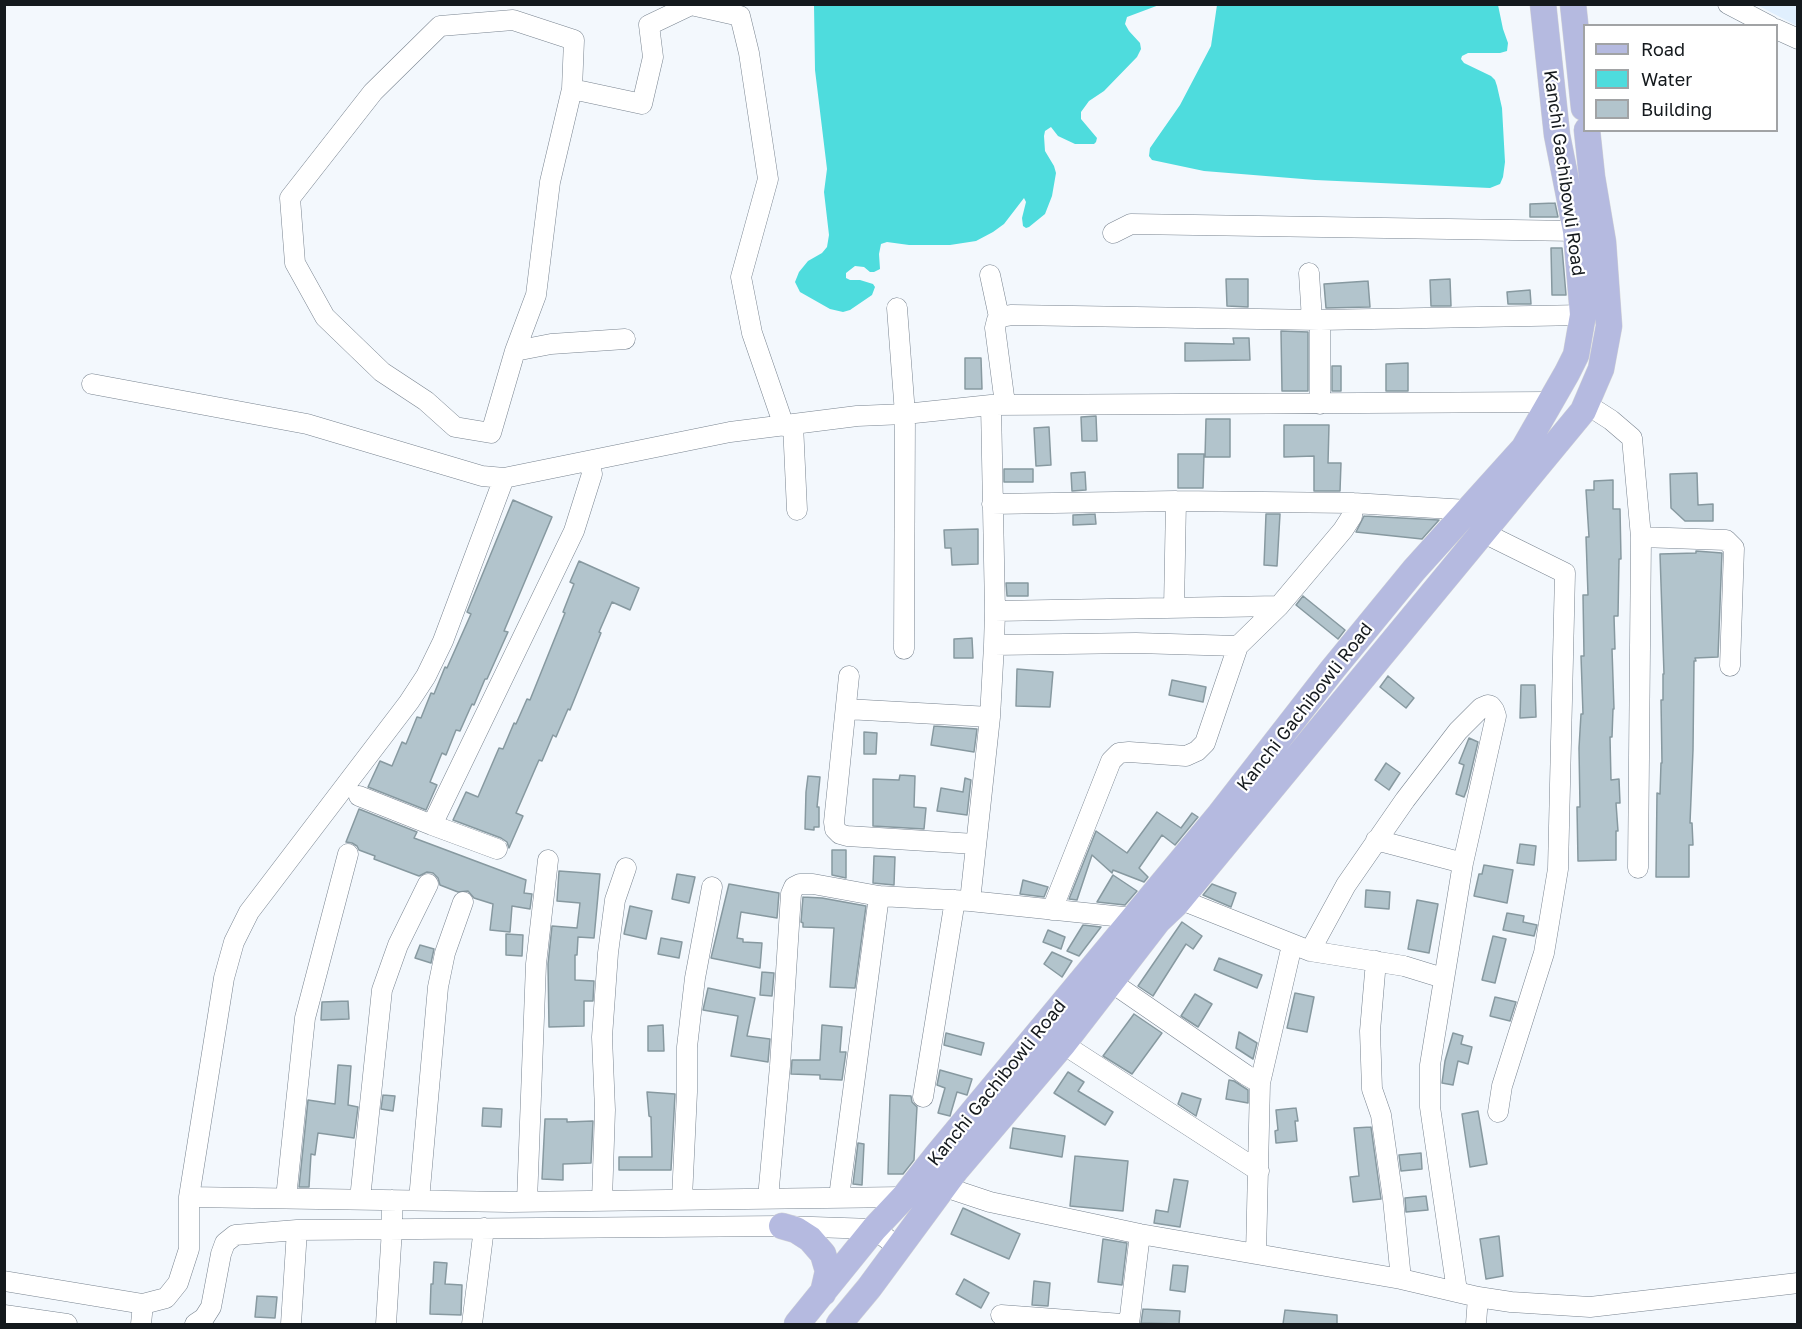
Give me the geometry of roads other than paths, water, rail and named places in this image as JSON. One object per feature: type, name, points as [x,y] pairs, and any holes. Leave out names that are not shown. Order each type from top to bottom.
[{"type":"main road","name":"Kanchi Gachibowli Road","points":[[839,1324],[869,1288],[946,1171],[1133,918],[1220,814],[1332,670],[1414,570],[1524,448],[1576,355],[1583,315],[1576,231],[1557,135],[1543,4]]},
{"type":"main road","name":"Kanchi Gachibowli Road","points":[[1573,4],[1583,99]]},
{"type":"main road","name":"Kanchi Gachibowli Road","points":[[797,1324],[874,1229],[904,1197],[946,1171],[1063,1044],[1158,921],[1179,899],[1583,411],[1601,369],[1609,326],[1603,242],[1587,132]]},
{"type":"main road","points":[[782,1226],[796,1230],[810,1239],[823,1254],[828,1270],[823,1293]]},
{"type":"street","points":[[1728,4],[1766,24]]},
{"type":"street","points":[[572,89],[642,104],[653,57],[649,25],[691,5],[740,16],[749,53],[768,179],[741,277],[752,333],[789,425],[796,510]]},
{"type":"street","points":[[513,20],[574,40],[572,89],[550,182],[536,295],[515,351],[491,433],[455,427],[426,401],[382,372],[325,316],[295,263],[290,198],[373,92],[440,26],[513,20]]},
{"type":"street","points":[[1778,30],[1797,39]]},
{"type":"street","points":[[1113,233],[1131,224],[1576,231]]},
{"type":"street","points":[[1309,273],[1316,320],[1320,404]]},
{"type":"street","points":[[923,1097],[975,844],[990,717],[995,611],[992,504],[998,404],[995,327],[999,317],[990,275]]},
{"type":"street","points":[[897,308],[904,414],[904,649]]},
{"type":"street","points":[[999,317],[1012,315],[1316,320],[1583,315]]},
{"type":"street","points":[[515,351],[551,344],[625,339]]},
{"type":"street","points":[[92,384],[307,424],[482,476],[504,478],[730,432],[857,416],[904,414],[998,404],[1549,402]]},
{"type":"street","points":[[1586,404],[1611,420],[1632,438],[1641,537],[1638,868]]},
{"type":"street","points":[[432,825],[574,531],[591,474],[589,461]]},
{"type":"street","points":[[4,1281],[143,1304],[166,1298],[177,1283],[189,1250],[189,1197],[224,978],[234,942],[249,912],[409,702],[426,676],[443,641],[504,478]]},
{"type":"street","points":[[992,504],[1176,501],[1353,503],[1468,510]]},
{"type":"street","points":[[1174,608],[1176,501]]},
{"type":"street","points":[[1052,910],[1111,760],[1119,753],[1129,752],[1186,756],[1197,752],[1205,742],[1238,646],[1279,606],[1343,530],[1352,516],[1353,503]]},
{"type":"street","points":[[1482,532],[1565,573],[1558,869],[1544,953],[1502,1086],[1498,1112]]},
{"type":"street","points":[[1641,537],[1726,540],[1734,548],[1730,666]]},
{"type":"street","points":[[995,611],[1279,606]]},
{"type":"street","points":[[994,645],[1136,643],[1238,646]]},
{"type":"street","points":[[849,676],[834,822],[836,829],[840,834],[975,844]]},
{"type":"street","points":[[1256,1254],[1260,1083],[1301,948],[1376,840],[1458,731],[1481,708],[1488,705],[1494,710],[1496,716],[1463,863],[1430,1065],[1430,1107],[1457,1291]]},
{"type":"street","points":[[846,709],[990,717]]},
{"type":"street","points":[[359,796],[497,849]]},
{"type":"street","points":[[1376,840],[1463,863]]},
{"type":"street","points":[[286,1198],[305,1018],[348,854]]},
{"type":"street","points":[[527,1201],[536,974],[548,861]]},
{"type":"street","points":[[602,1200],[605,1110],[602,1037],[608,953],[615,900],[626,868]]},
{"type":"street","points":[[360,1199],[382,990],[398,945],[428,884]]},
{"type":"street","points":[[768,1198],[780,1066],[791,894],[794,887],[800,884],[879,896],[962,901],[1133,918]]},
{"type":"street","points":[[682,1198],[687,1047],[695,978],[712,887]]},
{"type":"street","points":[[839,1197],[879,896]]},
{"type":"street","points":[[1179,899],[1301,948],[1404,966],[1443,978]]},
{"type":"street","points":[[419,1200],[438,987],[445,953],[463,902]]},
{"type":"street","points":[[1376,961],[1370,1031],[1372,1089],[1381,1115],[1401,1279]]},
{"type":"street","points":[[1111,982],[1260,1083]]},
{"type":"street","points":[[1063,1044],[1259,1171]]},
{"type":"street","points":[[946,1171],[990,1202],[1140,1234],[1401,1279],[1478,1297],[1511,1302],[1590,1307],[1797,1283]]},
{"type":"street","points":[[189,1197],[527,1201],[904,1197]]},
{"type":"street","points":[[386,1324],[392,1200]]},
{"type":"street","points":[[195,1324],[204,1318],[211,1307],[221,1254],[225,1243],[235,1235],[297,1230],[782,1226],[874,1229],[898,1247]]},
{"type":"street","points":[[472,1324],[484,1228]]},
{"type":"street","points":[[291,1324],[297,1230]]},
{"type":"street","points":[[1129,1324],[1140,1234]]},
{"type":"street","points":[[1476,1324],[1478,1297]]},
{"type":"street","points":[[141,1324],[143,1304]]},
{"type":"street","points":[[4,1315],[67,1324]]},
{"type":"street","points":[[1001,1315],[1122,1324]]},
{"type":"water","points":[[814,4],[1159,5],[1127,17],[1125,24],[1140,43],[1141,49],[1137,57],[1104,91],[1089,101],[1081,112],[1081,119],[1097,138],[1096,142],[1094,144],[1075,144],[1058,136],[1051,127],[1045,131],[1045,151],[1056,173],[1052,196],[1045,214],[1029,227],[1023,226],[1022,218],[1026,202],[1024,198],[1004,224],[976,241],[950,245],[909,245],[887,242],[881,244],[880,269],[870,272],[864,267],[855,266],[846,273],[846,278],[850,280],[873,284],[875,287],[872,295],[850,310],[843,312],[830,309],[800,292],[795,282],[799,272],[808,261],[822,253],[827,247],[829,235],[824,192],[827,169],[815,70]]},
{"type":"water","points":[[1217,5],[1498,5],[1508,43],[1507,51],[1468,53],[1461,59],[1464,63],[1491,76],[1497,86],[1502,108],[1505,162],[1500,184],[1490,188],[1315,180],[1204,171],[1152,160],[1149,156],[1150,148],[1180,105],[1211,46]]}]
